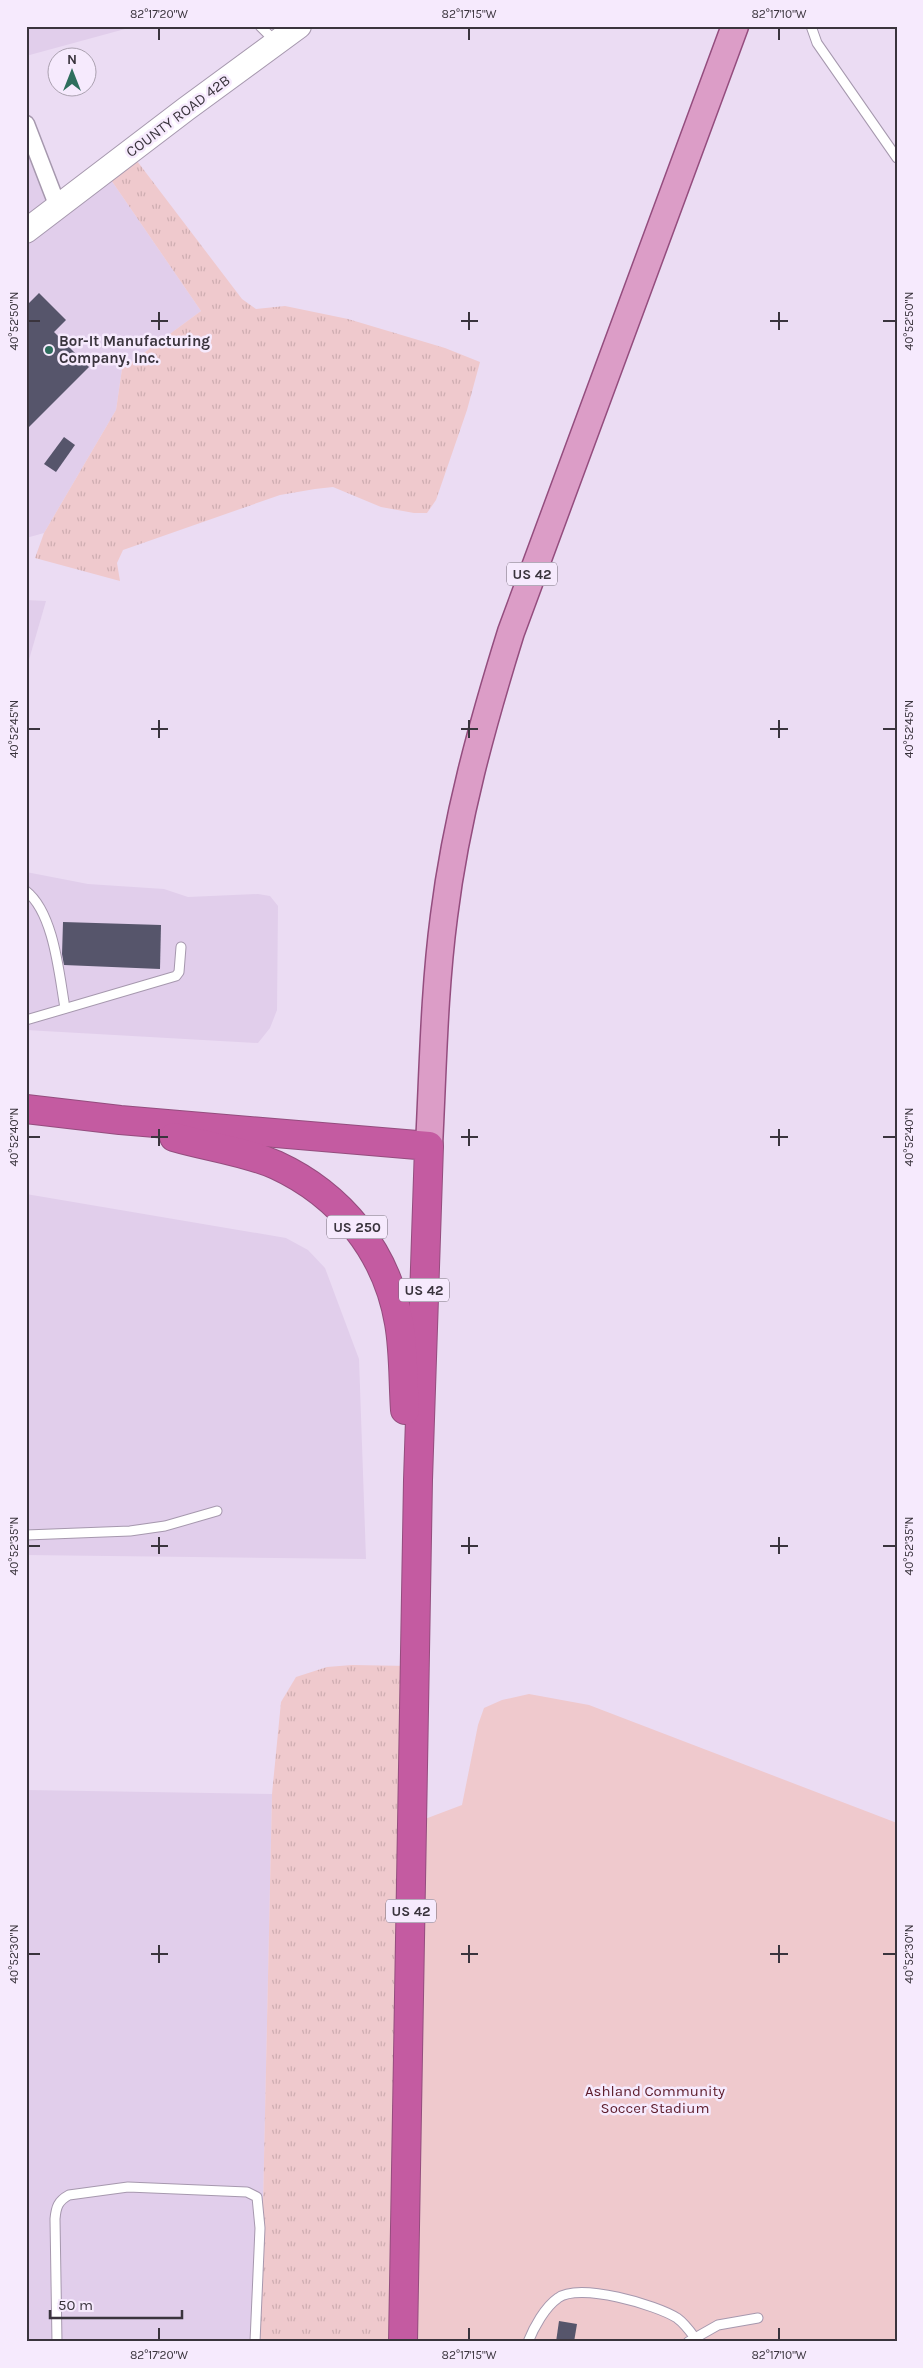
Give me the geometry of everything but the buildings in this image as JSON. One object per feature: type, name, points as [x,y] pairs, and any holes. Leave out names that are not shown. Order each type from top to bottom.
[{"type":"highway","name":"US 250","points":[[26,1109],[120,1120],[429,1146]]},
{"type":"highway","name":"US 250","points":[[120,1120],[191,1142],[238,1152],[275,1165],[304,1180],[330,1200],[356,1226],[376,1253],[390,1289],[399,1323],[407,1443],[418,1480]]},
{"type":"highway","name":"US 42","points":[[404,2342],[418,1480],[429,1146]]},
{"type":"main road","name":"COUNTY ROAD 42B","points":[[26,232],[299,26]]},
{"type":"main road","name":"US 42","points":[[429,1146],[436,986],[444,914],[464,800],[480,735],[511,632],[735,26]]},
{"type":"street","points":[[26,124],[58,207]]},
{"type":"lane","points":[[260,26],[277,43]]},
{"type":"lane","points":[[811,26],[817,42],[897,158]]},
{"type":"lane","points":[[26,891],[33,896],[43,913],[56,955],[65,1008]]},
{"type":"lane","points":[[26,1020],[176,976],[179,972],[181,946]]},
{"type":"lane","points":[[26,1535],[130,1531],[165,1526],[217,1511]]},
{"type":"lane","points":[[57,2342],[54,2220],[56,2207],[61,2200],[69,2195],[128,2187],[247,2192],[257,2197],[260,2228],[255,2342]]},
{"type":"lane","points":[[528,2342],[544,2314],[559,2297],[570,2293],[618,2297],[646,2303],[678,2319],[692,2340],[718,2325],[758,2318]]},
{"type":"shaded area","points":[[26,26],[136,26],[55,48],[48,48],[48,50],[26,56]]},
{"type":"shaded area","points":[[26,107],[64,209],[109,177],[201,311],[122,369],[116,410],[44,533],[26,538]]},
{"type":"shaded area","points":[[26,600],[46,601],[26,670]]},
{"type":"shaded area","points":[[26,872],[88,884],[164,889],[188,897],[258,894],[270,896],[278,906],[277,1010],[270,1028],[258,1043],[26,1030]]},
{"type":"shaded area","points":[[26,1194],[286,1238],[308,1250],[325,1268],[359,1359],[366,1559],[26,1555]]},
{"type":"shaded area","points":[[26,1790],[272,1794],[260,2342],[26,2342]]},
{"type":"green space","points":[[134,157],[242,299],[256,309],[285,306],[348,319],[445,348],[480,362],[467,410],[436,500],[427,513],[414,513],[381,507],[333,487],[315,489],[280,495],[123,550],[117,563],[120,581],[35,558],[44,533],[116,410],[122,369],[201,311],[109,177]]},
{"type":"green space","points":[[352,1665],[411,1666],[400,2342],[260,2342],[272,1794],[281,1702],[296,1677],[327,1667]]},
{"type":"green space","name":"Ashland Community Soccer Stadium","points":[[529,1694],[589,1705],[897,1823],[897,2342],[409,2342],[417,1822],[462,1805],[478,1725],[484,1708],[502,1700]]},
{"type":"place","name":"Bor-It Manufacturing Company, Inc.","points":[[49,350]]}]
